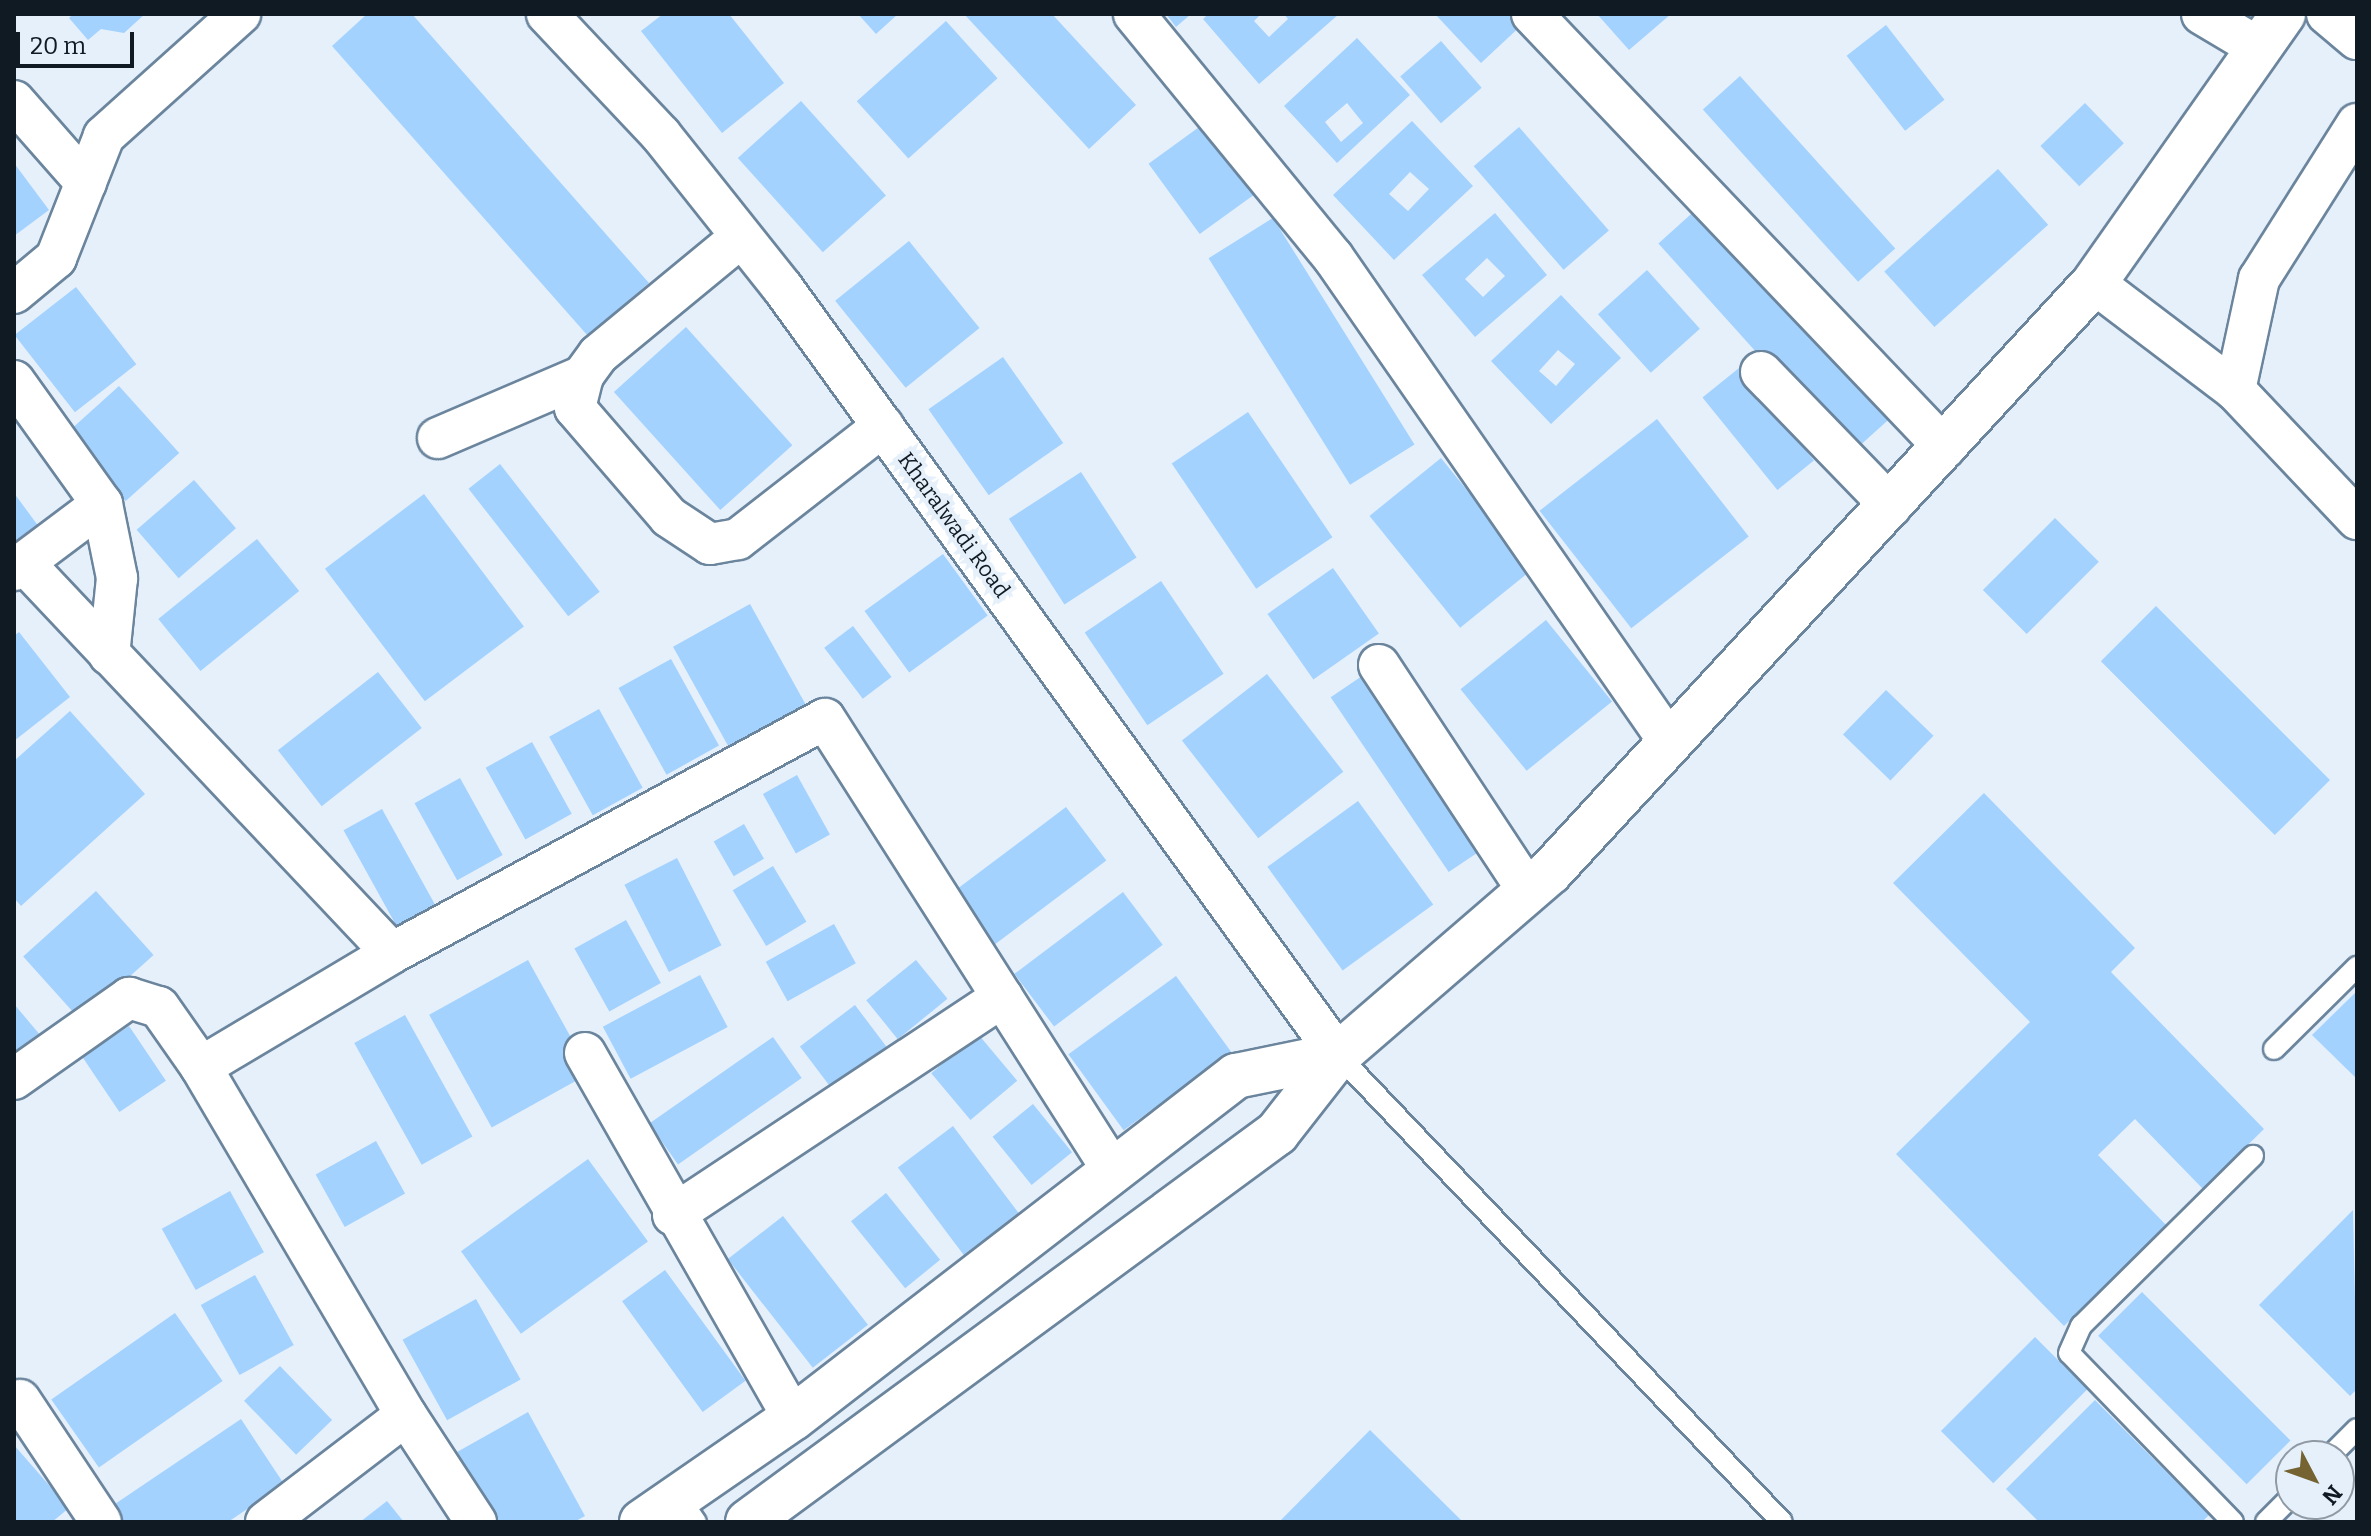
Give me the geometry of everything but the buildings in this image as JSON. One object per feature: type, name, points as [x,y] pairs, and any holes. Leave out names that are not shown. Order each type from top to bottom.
[{"type":"street","points":[[14,293],[56,258],[104,136],[240,14]]},
{"type":"street","name":"Kharalwadi Road","points":[[547,14],[661,135],[741,237],[883,426],[1338,1055]]},
{"type":"street","points":[[1134,14],[1333,257],[1670,743]]},
{"type":"street","points":[[1532,14],[1945,448]]},
{"type":"street","points":[[748,1522],[1277,1133],[1338,1055],[1528,891],[1945,448],[2094,283],[2271,31],[2202,14]]},
{"type":"street","points":[[2327,14],[2357,39]]},
{"type":"street","points":[[14,101],[86,183]]},
{"type":"street","points":[[2235,390],[2259,279],[2357,124]]},
{"type":"street","points":[[741,237],[598,355],[583,376],[575,408],[669,517],[710,544],[738,539],[883,426]]},
{"type":"street","points":[[2094,283],[2235,390],[2357,519]]},
{"type":"street","points":[[1761,372],[1891,506]]},
{"type":"street","points":[[438,438],[583,376]]},
{"type":"street","points":[[14,381],[102,504],[117,578],[109,655]]},
{"type":"street","points":[[102,504],[19,567],[109,655],[392,953]]},
{"type":"street","points":[[1379,665],[1528,891]]},
{"type":"street","points":[[201,1067],[392,953],[825,719],[1113,1171]]},
{"type":"street","points":[[673,1215],[1002,997]]},
{"type":"street","points":[[14,1079],[129,998],[159,1007],[201,1067],[406,1415],[476,1522]]},
{"type":"street","points":[[585,1053],[673,1215],[793,1418]]},
{"type":"street","points":[[642,1522],[686,1509],[793,1418],[1236,1076],[1338,1055]]},
{"type":"street","points":[[20,1400],[101,1522]]},
{"type":"street","points":[[266,1522],[406,1415]]},
{"type":"lane","points":[[2274,1049],[2357,967]]},
{"type":"lane","points":[[1338,1055],[1782,1522]]},
{"type":"lane","points":[[2233,1522],[2069,1353],[2081,1326],[2253,1156]]}]
